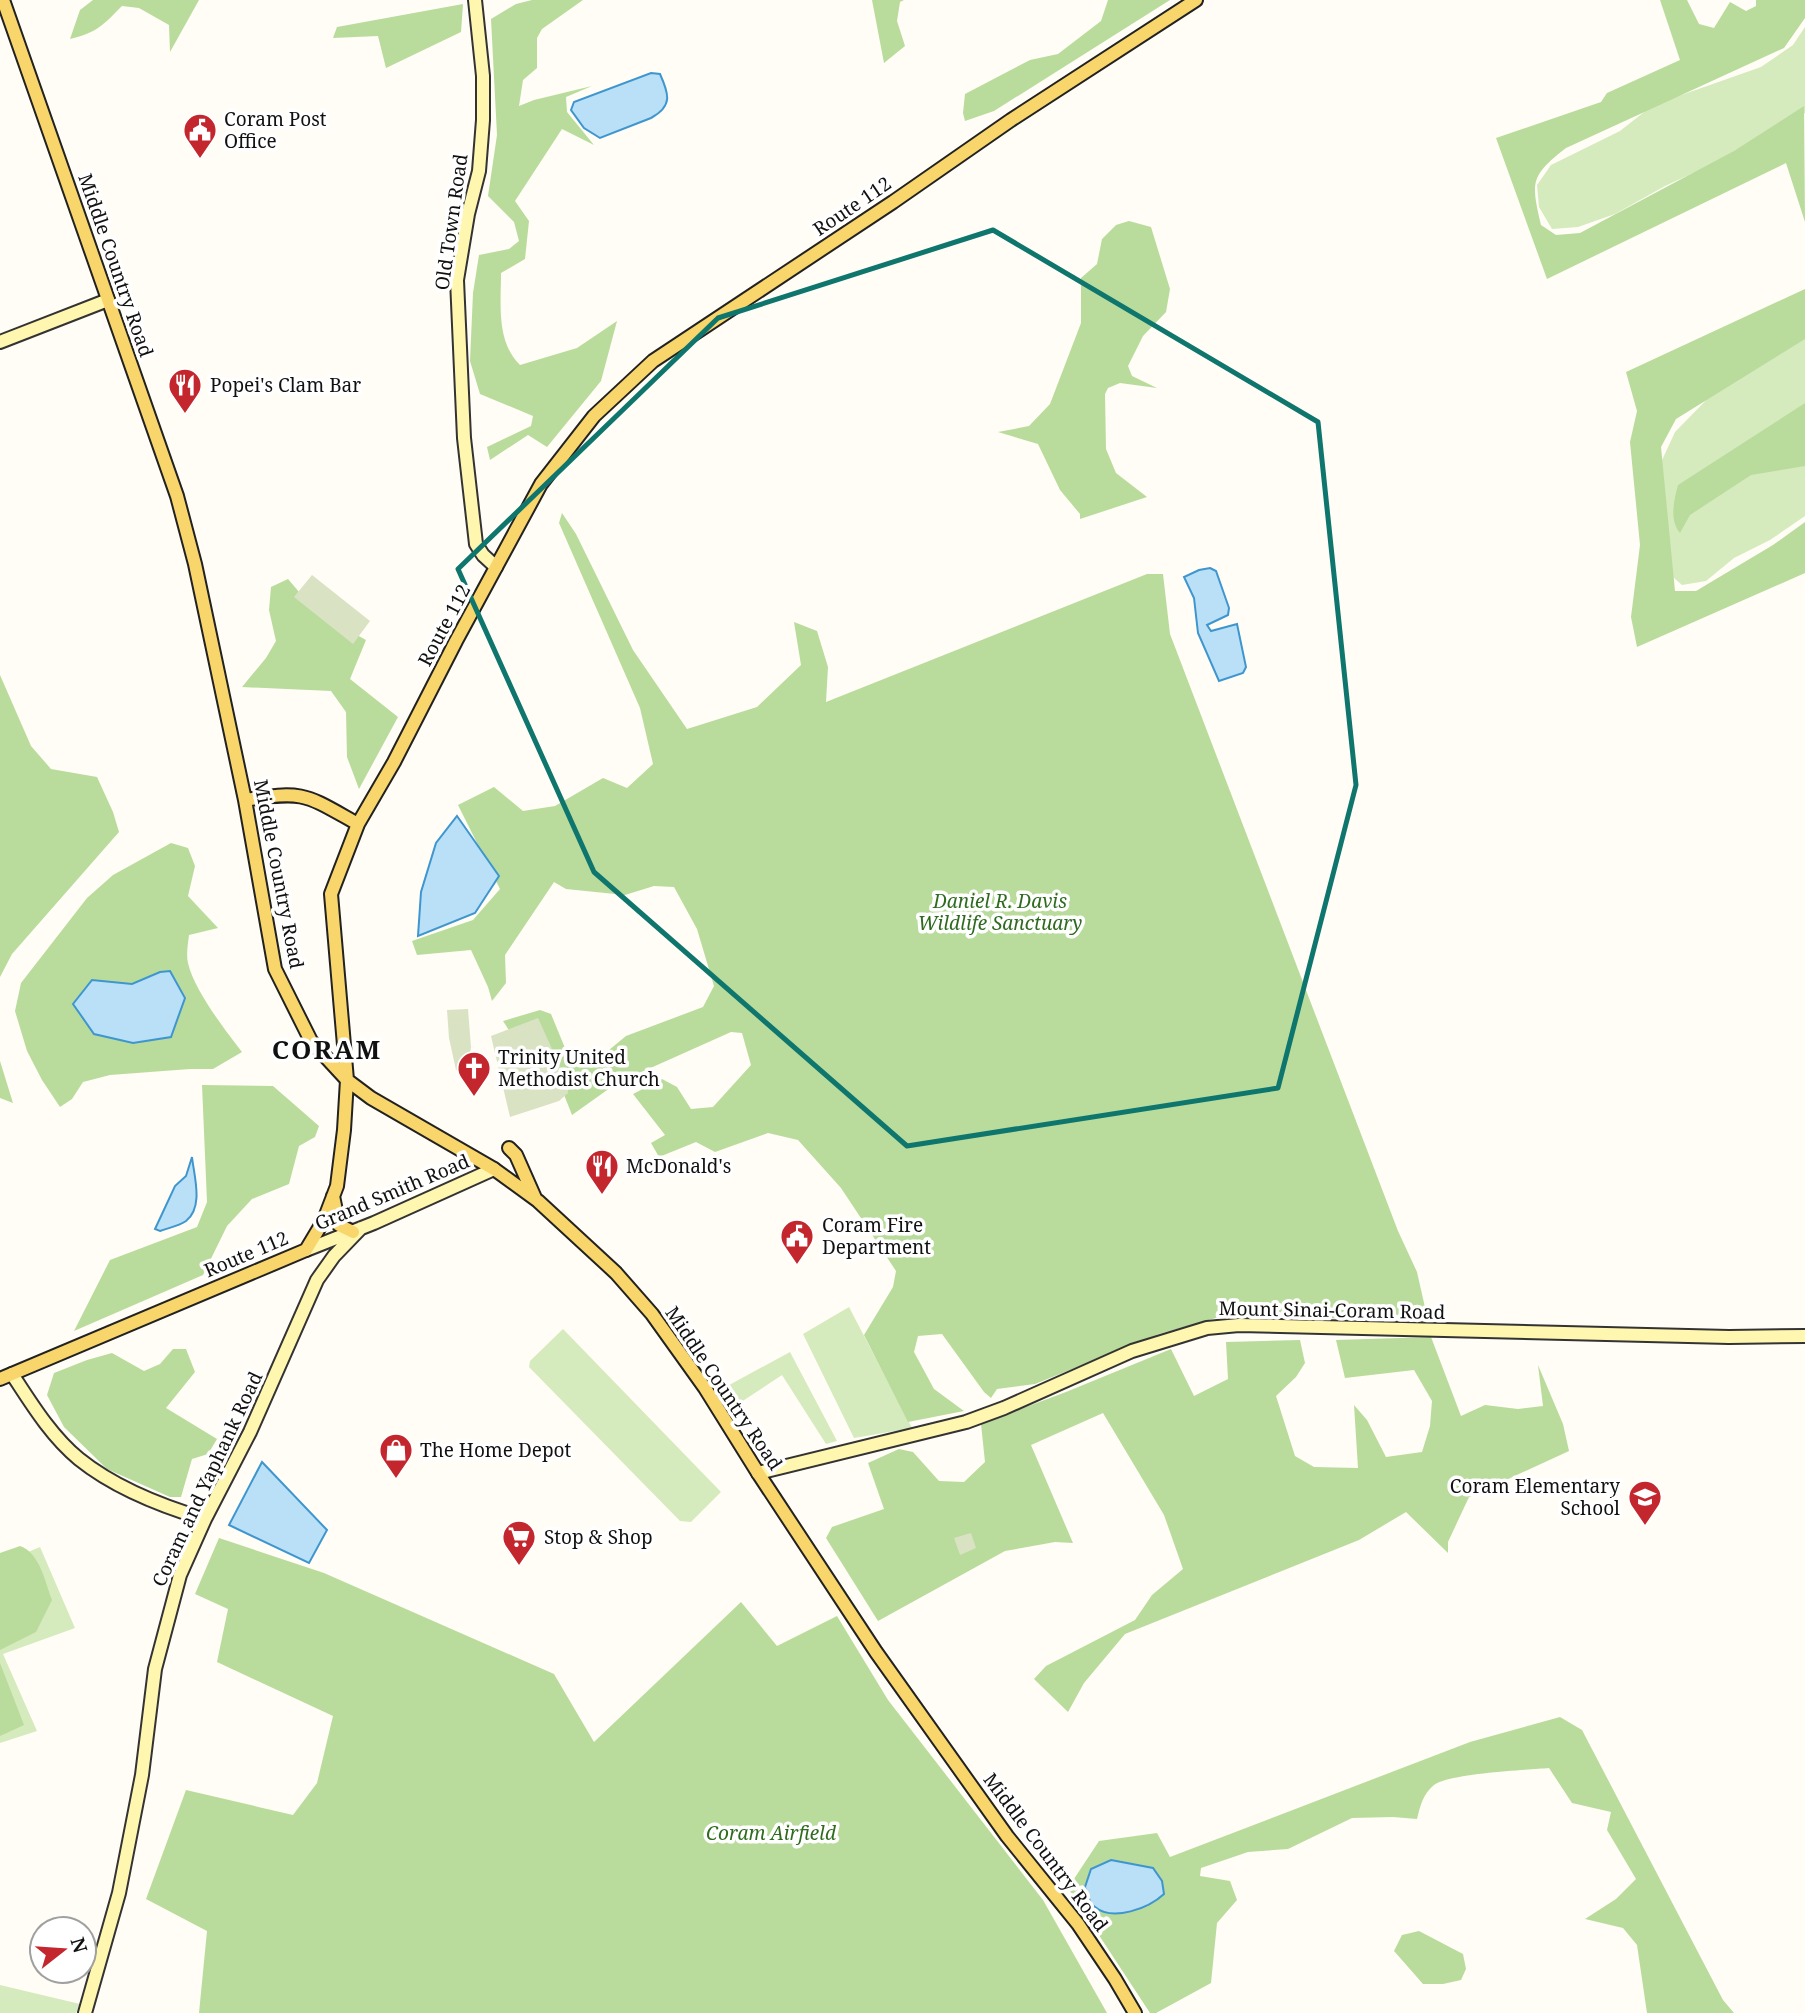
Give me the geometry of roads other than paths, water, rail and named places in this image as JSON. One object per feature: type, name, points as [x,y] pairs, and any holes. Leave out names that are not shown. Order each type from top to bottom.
[{"type":"main road","name":"Middle Country Road","points":[[3,0],[177,496],[198,575],[245,800],[275,969],[311,1041],[347,1080],[371,1098],[494,1169],[535,1198],[589,1246],[654,1317],[705,1388],[758,1473],[935,1738],[1025,1860],[1078,1924],[1135,2013]]},
{"type":"main road","name":"Old Town Road","points":[[475,0],[483,76],[480,171],[468,214],[457,280],[464,438],[476,544],[496,567]]},
{"type":"main road","name":"Route 112","points":[[6,1376],[306,1250],[324,1220],[337,1186],[344,1130],[347,1080],[331,894],[358,824],[394,762],[541,484],[594,416],[653,360],[875,214],[1011,120],[1196,0]]},
{"type":"main road","points":[[0,342],[108,300]]},
{"type":"main road","points":[[245,800],[302,795],[358,824]]},
{"type":"main road","points":[[509,1148],[516,1156],[535,1198]]},
{"type":"main road","name":"Grand Smith Road","points":[[306,1250],[494,1169]]},
{"type":"main road","points":[[333,1196],[340,1226],[357,1230]]},
{"type":"main road","name":"Coram and Yaphank Road","points":[[85,2013],[119,1893],[133,1825],[155,1669],[180,1575],[276,1377],[300,1314],[317,1280],[357,1230]]},
{"type":"main road","name":"Mount Sinai-Coram Road","points":[[758,1473],[966,1422],[1132,1351],[1207,1328],[1240,1325],[1730,1338],[1805,1336]]},
{"type":"main road","points":[[6,1376],[78,1458],[122,1487],[175,1510],[205,1519]]},
{"type":"water","points":[[651,73],[660,74],[667,99],[663,109],[651,118],[600,138],[584,128],[571,110],[574,102]]},
{"type":"water","points":[[1210,568],[1216,571],[1229,608],[1228,615],[1207,625],[1211,631],[1237,624],[1246,667],[1243,673],[1219,681],[1198,633],[1194,598],[1184,577]]},
{"type":"water","points":[[457,816],[499,876],[475,913],[418,936],[421,892],[436,843]]},
{"type":"water","points":[[170,971],[185,998],[171,1037],[133,1043],[94,1034],[73,1004],[92,980],[132,984],[160,972]]},
{"type":"water","points":[[192,1157],[196,1200],[192,1215],[177,1226],[160,1231],[155,1229],[175,1186],[186,1176]]},
{"type":"water","points":[[262,1462],[327,1530],[309,1563],[229,1525]]},
{"type":"water","points":[[1111,1860],[1153,1868],[1162,1881],[1164,1894],[1140,1908],[1121,1913],[1111,1913],[1095,1907],[1085,1887],[1091,1869]]},
{"type":"place","name":"Coram Post Office","points":[[200,160]]},
{"type":"place","name":"Popei's Clam Bar","points":[[185,415]]},
{"type":"place","name":"Trinity United Methodist Church","points":[[474,1098]]},
{"type":"place","name":"McDonald's","points":[[602,1196]]},
{"type":"place","name":"Coram Fire Department","points":[[797,1266]]},
{"type":"place","name":"The Home Depot","points":[[396,1480]]},
{"type":"place","name":"Coram Elementary School","points":[[1645,1527]]},
{"type":"place","name":"Stop & Shop","points":[[519,1567]]},
{"type":"district","name":"CORAM","points":[[327,1050]]},
{"type":"park label","name":"Daniel R. Davis Wildlife Sanctuary","points":[[1000,912]]},
{"type":"park label","name":"Coram Airfield","points":[[771,1833]]}]
